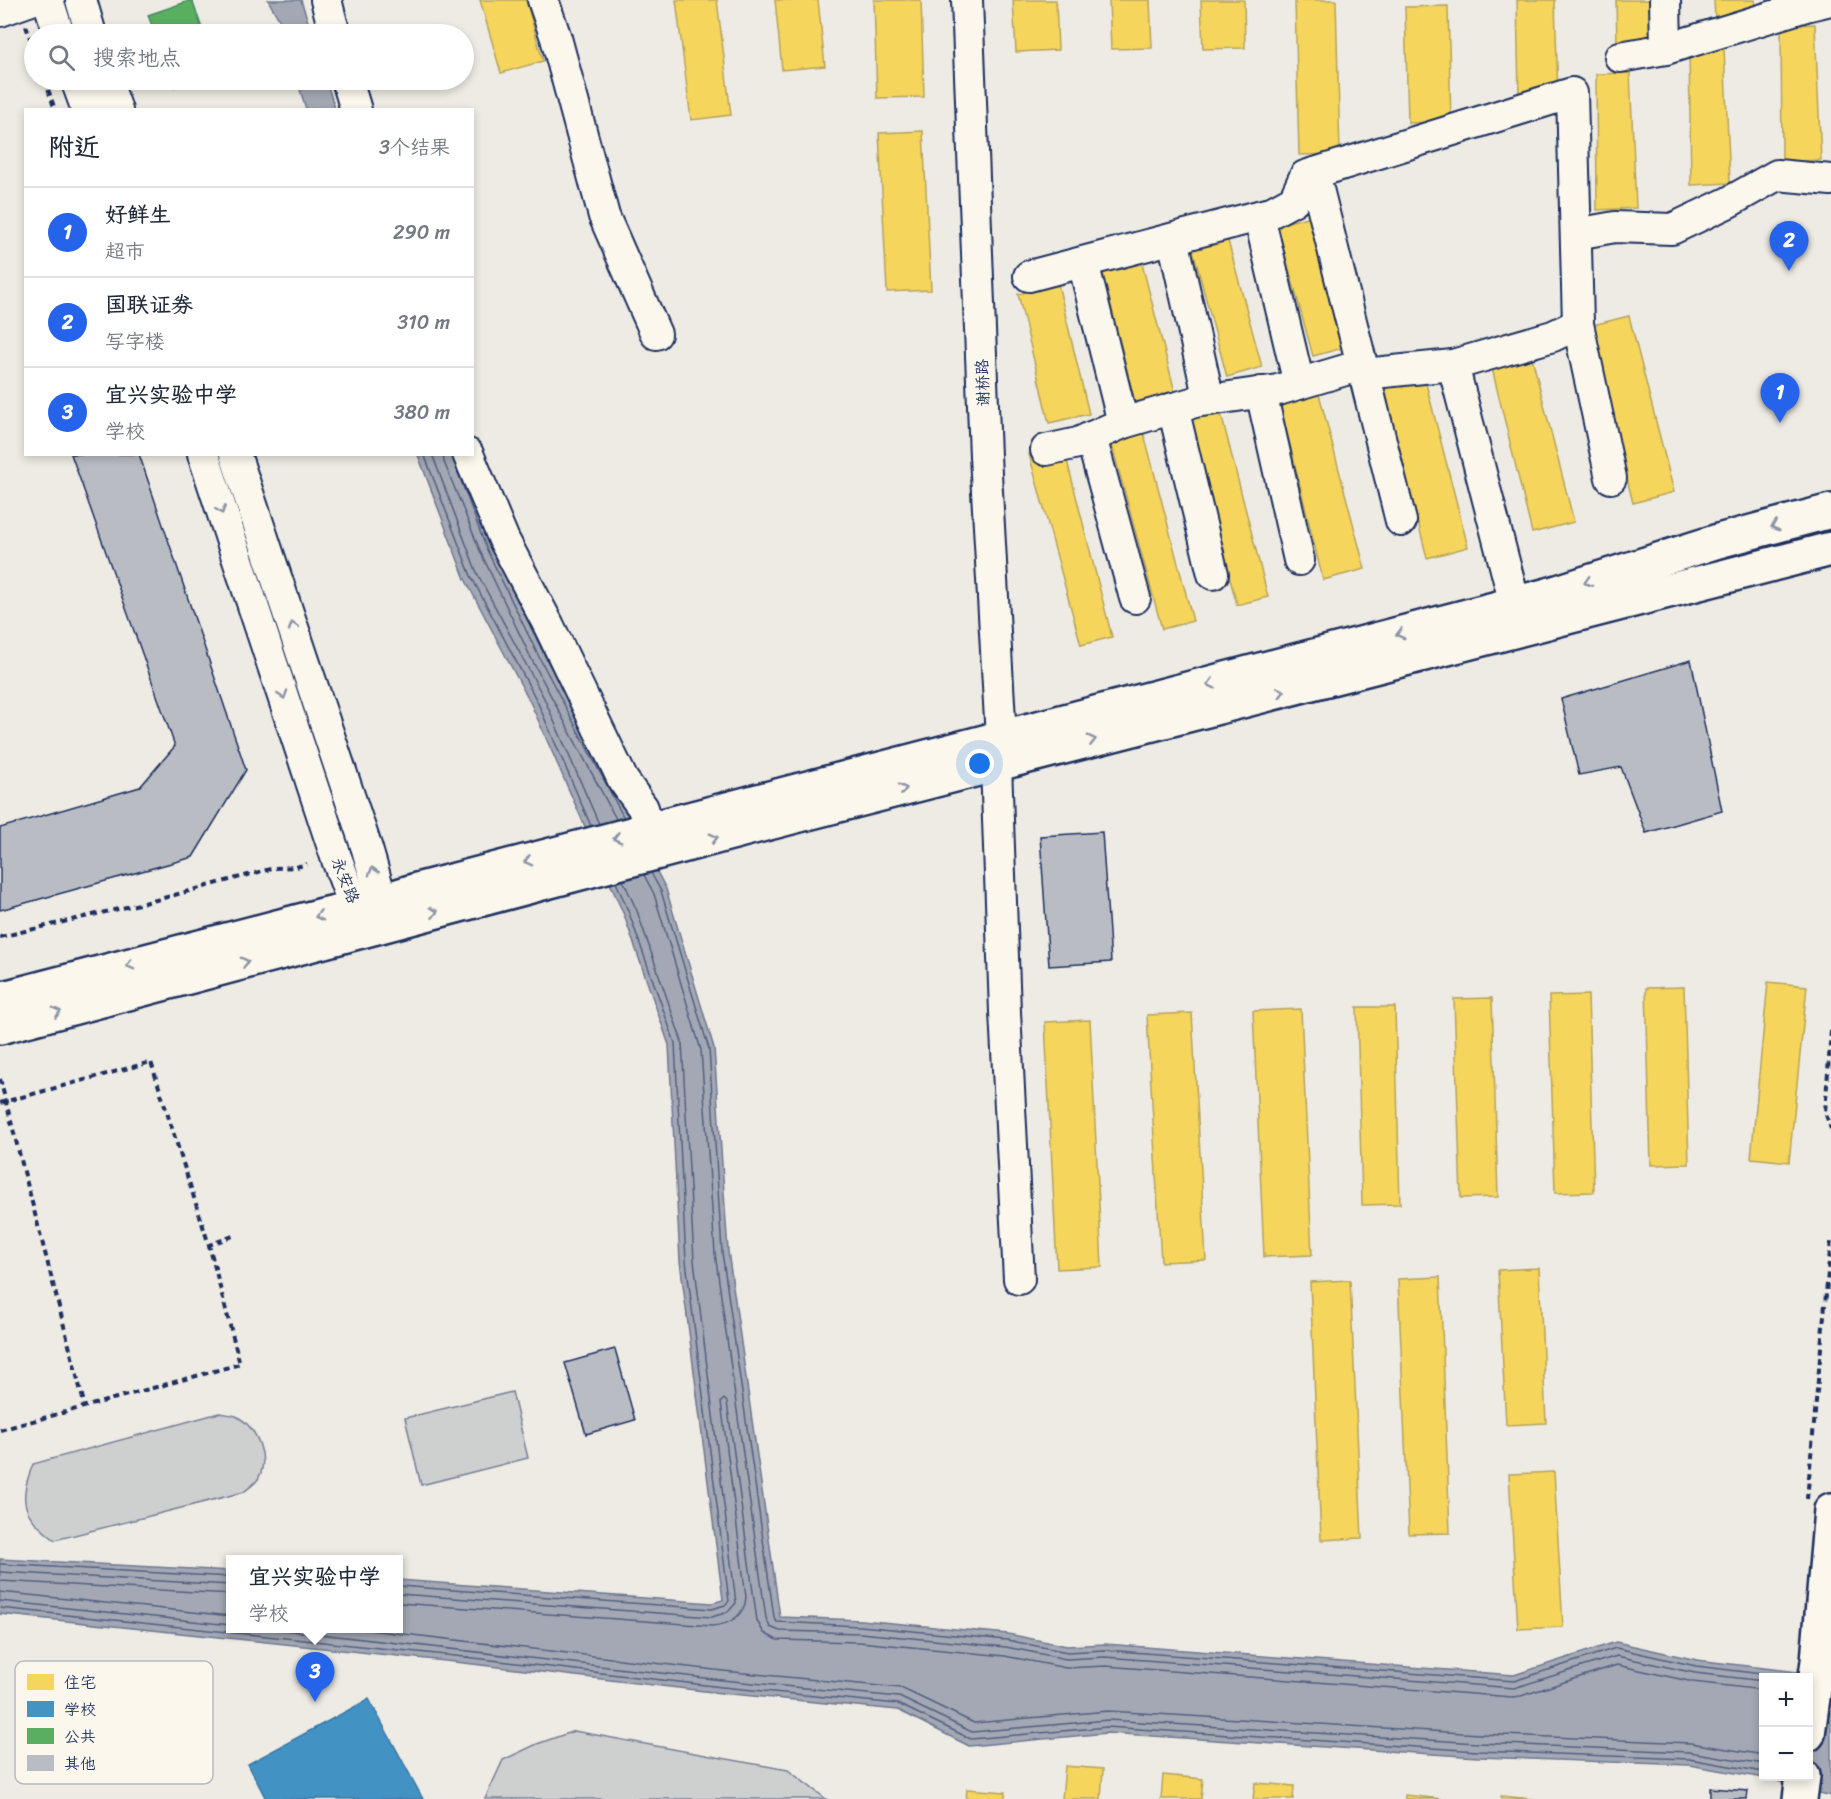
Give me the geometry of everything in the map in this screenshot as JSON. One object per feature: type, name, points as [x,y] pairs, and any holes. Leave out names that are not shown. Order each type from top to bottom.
[{"type":"main road","points":[[999,752],[1831,511]]},
{"type":"main road","points":[[0,1027],[372,912],[417,890],[589,858],[999,752],[1831,549]]},
{"type":"main road","points":[[0,999],[372,912]]},
{"type":"main road","points":[[1810,1727],[1818,1661],[1819,1505]]},
{"type":"main road","points":[[1800,1799],[1802,1781]]},
{"type":"street","points":[[0,11],[31,0]]},
{"type":"street","points":[[48,0],[56,24]]},
{"type":"street","points":[[81,0],[88,24]]},
{"type":"street","points":[[326,0],[332,24]]},
{"type":"street","points":[[543,0],[556,38],[604,216],[656,334]]},
{"type":"street","name":"谢桥路","points":[[967,0],[999,752],[1005,1012],[1019,1279]]},
{"type":"street","points":[[1665,0],[1666,49]]},
{"type":"street","points":[[1620,57],[1666,49],[1768,9],[1831,0]]},
{"type":"street","points":[[80,90],[86,108]]},
{"type":"street","points":[[110,90],[116,108]]},
{"type":"street","points":[[350,90],[355,108]]},
{"type":"street","points":[[1029,276],[1270,213],[1294,200],[1305,176],[1572,93],[1578,324],[1611,478]]},
{"type":"street","points":[[1314,173],[1401,521]]},
{"type":"street","points":[[1576,234],[1615,227],[1672,229],[1729,202],[1777,175],[1831,180]]},
{"type":"street","points":[[1259,216],[1299,384]]},
{"type":"street","points":[[1173,239],[1209,400]]},
{"type":"street","points":[[1083,262],[1123,423]]},
{"type":"street","points":[[1046,450],[1078,442],[1123,423],[1173,408],[1363,370],[1453,365],[1553,336],[1578,324]]},
{"type":"street","points":[[1453,365],[1515,604]]},
{"type":"street","points":[[1261,392],[1299,560]]},
{"type":"street","points":[[1173,408],[1213,574]]},
{"type":"street","points":[[1091,437],[1134,598]]},
{"type":"street","name":"永安路","points":[[204,456],[336,857],[372,912]]},
{"type":"street","name":"永安路","points":[[236,456],[363,838],[372,912]]},
{"type":"street","points":[[469,456],[504,540],[549,626],[623,780],[644,808],[653,842]]},
{"type":"path","points":[[48,90],[54,108]]},
{"type":"path","points":[[0,937],[156,900],[274,868],[307,864]]},
{"type":"path","points":[[1831,1032],[1825,1113],[1831,1129]]},
{"type":"path","points":[[0,1103],[151,1062],[209,1245],[240,1364],[0,1430]]},
{"type":"path","points":[[0,1079],[84,1407]]},
{"type":"path","points":[[209,1245],[233,1236]]},
{"type":"path","points":[[1819,1505],[1831,1240]]},
{"type":"shaded area","points":[[512,1392],[528,1458],[421,1485],[405,1418]]},
{"type":"shaded area","points":[[219,1413],[236,1416],[245,1422],[260,1445],[263,1462],[261,1471],[257,1481],[244,1492],[55,1540],[30,1515],[26,1507],[25,1489],[33,1464]]},
{"type":"shaded area","points":[[574,1731],[788,1770],[826,1799],[485,1799],[503,1760],[537,1744]]},
{"type":"water","points":[[268,0],[301,0],[309,24],[281,23]]},
{"type":"water","points":[[300,90],[329,90],[335,108],[306,108]]},
{"type":"water","points":[[418,456],[456,456],[493,547],[544,655],[666,889],[714,1048],[728,1251],[780,1617],[861,1620],[1008,1634],[1067,1646],[1105,1644],[1514,1675],[1616,1642],[1697,1660],[1806,1673],[1759,1673],[1759,1777],[1689,1765],[1478,1757],[1107,1733],[969,1746],[898,1710],[721,1693],[464,1663],[0,1614],[0,1559],[226,1571],[226,1633],[403,1633],[403,1580],[712,1603],[723,1600],[680,1261],[669,1045],[624,915],[531,704],[465,579]]},
{"type":"water","points":[[1813,1674],[1831,1676],[1831,1796],[1777,1781],[1813,1781]]},
{"type":"building: 住宅","points":[[480,0],[526,0],[543,61],[501,73]]},
{"type":"building: 住宅","points":[[676,0],[717,0],[731,115],[691,120]]},
{"type":"building: 住宅","points":[[775,0],[818,0],[825,66],[782,70]]},
{"type":"building: 住宅","points":[[874,0],[921,0],[924,97],[877,98]]},
{"type":"building: 住宅","points":[[1013,0],[1056,0],[1058,50],[1016,52]]},
{"type":"building: 住宅","points":[[1109,0],[1150,0],[1152,48],[1111,49]]},
{"type":"building: 住宅","points":[[1201,0],[1244,0],[1245,48],[1203,49]]},
{"type":"building: 住宅","points":[[1295,0],[1336,0],[1340,154],[1299,155]]},
{"type":"building: 住宅","points":[[1517,0],[1555,0],[1558,96],[1519,97]]},
{"type":"building: 住宅","points":[[1616,0],[1657,0],[1659,43],[1617,44]]},
{"type":"building: 住宅","points":[[1714,0],[1755,0],[1756,18],[1715,19]]},
{"type":"building: 住宅","points":[[1448,6],[1451,122],[1408,123],[1405,7]]},
{"type":"building: 住宅","points":[[1815,24],[1821,160],[1782,162],[1781,26]]},
{"type":"building: 住宅","points":[[1724,47],[1730,183],[1691,185],[1689,49]]},
{"type":"building: 住宅","points":[[1630,73],[1636,208],[1597,210],[1596,74]]},
{"type":"building: 住宅","points":[[923,131],[931,290],[887,292],[879,133]]},
{"type":"building: 住宅","points":[[1315,215],[1350,346],[1313,356],[1277,225]]},
{"type":"building: 住宅","points":[[1227,237],[1262,367],[1227,377],[1192,247]]},
{"type":"building: 住宅","points":[[1141,260],[1175,392],[1135,402],[1102,270]]},
{"type":"building: 住宅","points":[[1058,284],[1089,414],[1049,423],[1018,294]]},
{"type":"building: 住宅","points":[[1629,316],[1674,492],[1633,503],[1589,326]]},
{"type":"building: 住宅","points":[[1529,346],[1574,522],[1532,533],[1489,356]]},
{"type":"building: 住宅","points":[[1423,372],[1468,547],[1427,558],[1383,382]]},
{"type":"building: 住宅","points":[[1319,394],[1365,569],[1323,580],[1280,404]]},
{"type":"building: 住宅","points":[[1219,406],[1268,597],[1237,605],[1185,414]]},
{"type":"building: 住宅","points":[[1143,430],[1193,621],[1162,629],[1110,438]]},
{"type":"building: 住宅","points":[[1063,445],[1112,637],[1081,645],[1029,454]]},
{"type":"building: 住宅","points":[[1768,982],[1807,986],[1789,1162],[1751,1158]]},
{"type":"building: 住宅","points":[[1684,987],[1689,1164],[1651,1165],[1646,988]]},
{"type":"building: 住宅","points":[[1588,995],[1594,1192],[1555,1193],[1549,996]]},
{"type":"building: 住宅","points":[[1492,998],[1498,1197],[1461,1198],[1454,999]]},
{"type":"building: 住宅","points":[[1357,1007],[1395,1007],[1400,1204],[1362,1205]]},
{"type":"building: 住宅","points":[[1301,1009],[1312,1255],[1264,1257],[1253,1011]]},
{"type":"building: 住宅","points":[[1192,1013],[1206,1260],[1161,1262],[1147,1015]]},
{"type":"building: 住宅","points":[[1090,1020],[1102,1267],[1057,1269],[1045,1022]]},
{"type":"building: 住宅","points":[[1539,1268],[1546,1423],[1506,1425],[1498,1270]]},
{"type":"building: 住宅","points":[[1440,1277],[1450,1533],[1409,1534],[1398,1279]]},
{"type":"building: 住宅","points":[[1350,1280],[1362,1538],[1321,1540],[1310,1282]]},
{"type":"building: 住宅","points":[[1554,1472],[1563,1627],[1518,1629],[1509,1474]]},
{"type":"building: 住宅","points":[[1065,1766],[1103,1769],[1101,1799],[1062,1799]]},
{"type":"building: 住宅","points":[[1163,1775],[1203,1779],[1201,1799],[1161,1799]]},
{"type":"building: 住宅","points":[[1255,1783],[1294,1786],[1293,1799],[1253,1799]]},
{"type":"building: 住宅","points":[[967,1789],[1005,1792],[1005,1799],[966,1799]]},
{"type":"building: 住宅","points":[[1405,1795],[1442,1799],[1405,1799]]},
{"type":"building: 住宅","points":[[1501,1796],[1533,1799],[1501,1799]]},
{"type":"building: 学校","points":[[369,1699],[423,1799],[266,1799],[248,1764]]},
{"type":"building: 公共","points":[[192,0],[200,24],[151,24],[148,15]]},
{"type":"building: 其他","points":[[72,456],[140,456],[246,770],[193,857],[0,910],[0,828],[140,787],[175,746]]},
{"type":"building: 其他","points":[[1691,660],[1722,811],[1646,833],[1621,767],[1579,775],[1561,699]]},
{"type":"building: 其他","points":[[1102,832],[1111,962],[1049,966],[1040,836]]},
{"type":"building: 其他","points":[[615,1349],[635,1420],[586,1434],[565,1363]]},
{"type":"building: 其他","points":[[1710,1788],[1748,1791],[1747,1799],[1710,1799]]},
{"type":"place","name":"国联证券","points":[[1789,271]]},
{"type":"place","name":"好鲜生","points":[[1780,423]]},
{"type":"place","name":"宜兴实验中学","points":[[315,1702]]}]
